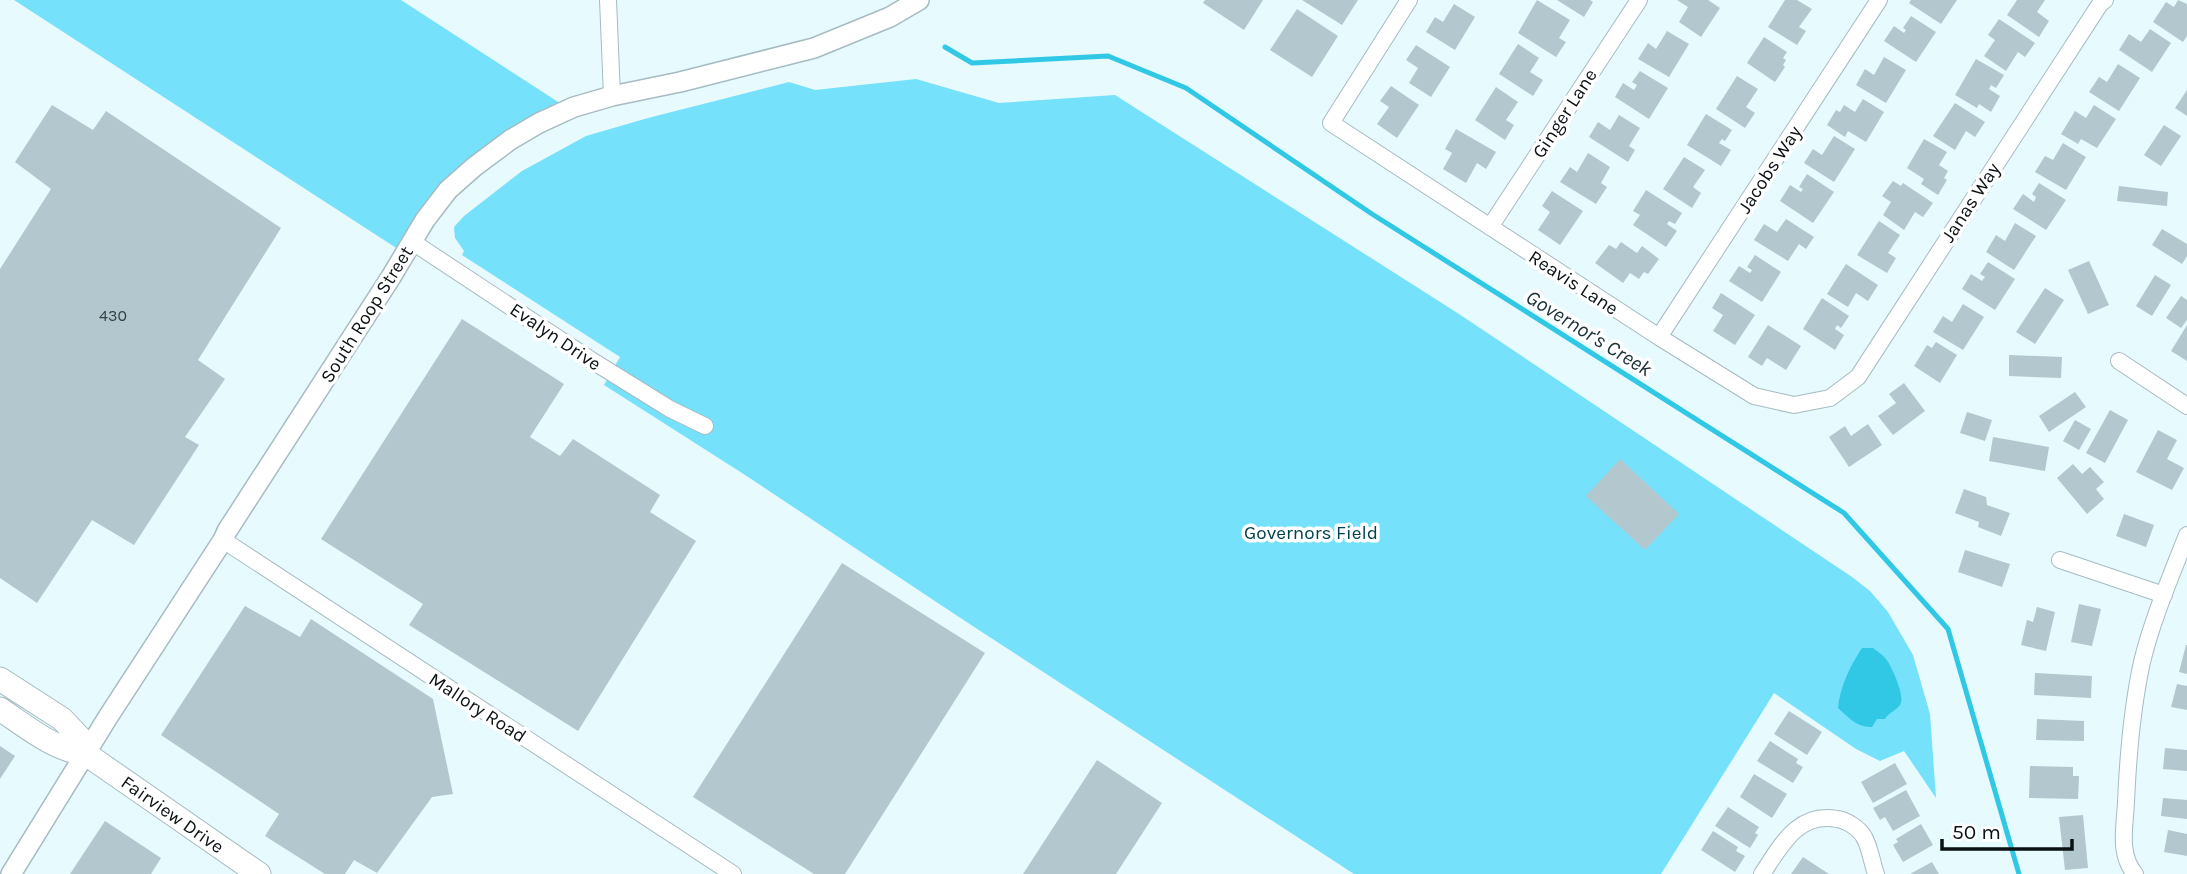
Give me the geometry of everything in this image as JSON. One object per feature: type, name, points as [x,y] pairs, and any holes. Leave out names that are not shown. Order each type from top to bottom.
[{"type":"main road","name":"Fairview Drive","points":[[0,679],[62,719],[80,738],[86,754]]},
{"type":"main road","name":"Fairview Drive","points":[[0,709],[55,746],[86,754],[259,874]]},
{"type":"street","points":[[608,0],[612,96]]},
{"type":"street","name":"South Roop Street","points":[[11,874],[238,513],[379,296],[411,241],[449,190],[510,140],[573,107],[814,48],[890,17],[919,0]]},
{"type":"street","name":"Reavis Lane","points":[[1409,0],[1331,123],[1754,396],[1794,405],[1829,398]]},
{"type":"street","name":"Ginger Lane","points":[[1490,227],[1639,0]]},
{"type":"street","name":"Jacobs Way","points":[[1659,337],[1879,0]]},
{"type":"street","name":"Janas Way","points":[[1829,398],[1858,377],[1982,183],[2105,0]]},
{"type":"street","name":"Evalyn Drive","points":[[411,241],[591,360],[670,409],[705,426]]},
{"type":"street","points":[[2119,362],[2187,406]]},
{"type":"street","points":[[2135,874],[2124,853],[2128,753],[2133,709],[2143,659],[2187,535]]},
{"type":"street","name":"Mallory Road","points":[[223,540],[733,874]]},
{"type":"street","points":[[2060,560],[2164,596]]},
{"type":"street","points":[[1762,874],[1797,827],[1819,817],[1841,820],[1853,826],[1864,837],[1876,874]]},
{"type":"green space","points":[[14,0],[401,0],[569,109],[474,167],[404,253]]},
{"type":"green space","name":"Governors Field","points":[[916,79],[999,103],[1115,95],[1459,314],[1852,577],[1870,591],[1888,612],[1913,655],[1930,714],[1936,798],[1904,751],[1880,761],[1856,749],[1774,693],[1661,874],[1354,874],[604,385],[620,357],[462,255],[464,251],[455,238],[454,227],[464,216],[522,171],[586,136],[789,82],[815,90]]},
{"type":"shaded area","points":[[1862,648],[1873,648],[1886,659],[1901,693],[1898,707],[1885,719],[1877,719],[1872,727],[1857,724],[1838,708],[1846,677]]},
{"type":"building","points":[[1205,0],[1263,0],[1244,30],[1203,3]]},
{"type":"building","points":[[1302,0],[1358,0],[1342,25]]},
{"type":"building","points":[[1537,0],[1570,20],[1559,38],[1566,42],[1556,57],[1518,33]]},
{"type":"building","points":[[1557,0],[1590,0],[1593,2],[1584,17]]},
{"type":"building","points":[[1677,0],[1708,0],[1720,8],[1701,37],[1679,22],[1688,7]]},
{"type":"building","points":[[1785,0],[1797,0],[1812,9],[1799,27],[1806,31],[1797,45],[1768,27]]},
{"type":"building","points":[[1911,0],[1957,0],[1941,24],[1909,3]]},
{"type":"building","points":[[2017,0],[2045,0],[2037,12],[2049,21],[2039,37],[2007,15]]},
{"type":"building","points":[[2178,0],[2187,4],[2187,36],[2183,42],[2153,22],[2166,2],[2174,7]]},
{"type":"building","points":[[1454,4],[1475,17],[1455,50],[1426,32],[1435,17],[1443,22]]},
{"type":"building","points":[[1297,9],[1338,36],[1312,77],[1270,50]]},
{"type":"building","points":[[1911,16],[1936,32],[1916,62],[1884,41],[1894,26],[1904,33],[1906,30],[1903,28]]},
{"type":"building","points":[[1999,19],[2035,43],[2025,57],[2018,52],[2006,71],[1984,56],[1995,40],[1988,35]]},
{"type":"building","points":[[2150,29],[2171,43],[2152,72],[2119,50],[2129,34],[2141,42]]},
{"type":"building","points":[[1667,31],[1689,44],[1669,77],[1638,59],[1648,43],[1656,49]]},
{"type":"building","points":[[1764,37],[1787,52],[1783,58],[1786,60],[1783,65],[1785,67],[1775,82],[1747,63]]},
{"type":"building","points":[[1518,44],[1539,58],[1530,72],[1543,80],[1533,96],[1499,74]]},
{"type":"building","points":[[1416,45],[1450,67],[1431,97],[1409,83],[1418,68],[1406,60]]},
{"type":"building","points":[[1884,57],[1906,70],[1886,103],[1856,85],[1865,69],[1874,75]]},
{"type":"building","points":[[1976,59],[2004,75],[1996,88],[1991,85],[1989,89],[2000,96],[1991,112],[1979,104],[1977,108],[1955,95]]},
{"type":"building","points":[[2118,64],[2140,78],[2119,111],[2089,92],[2099,77],[2107,82]]},
{"type":"building","points":[[1640,71],[1668,88],[1649,119],[1615,97],[1623,83],[1634,90],[1637,85],[1632,82]]},
{"type":"building","points":[[1737,76],[1758,89],[1746,107],[1755,113],[1745,128],[1716,109]]},
{"type":"building","points":[[1391,86],[1419,105],[1397,138],[1377,124],[1389,107],[1380,101]]},
{"type":"building","points":[[1496,87],[1518,102],[1506,120],[1514,125],[1505,140],[1475,120]]},
{"type":"building","points":[[2187,90],[2187,116],[2175,108]]},
{"type":"building","points":[[1863,99],[1884,112],[1866,142],[1848,131],[1845,137],[1827,125],[1836,110],[1840,112],[1844,105],[1855,112]]},
{"type":"building","points":[[1955,103],[1985,122],[1975,137],[1966,131],[1955,150],[1933,136]]},
{"type":"building","points":[[52,105],[93,130],[106,111],[281,228],[198,360],[225,379],[185,437],[199,445],[134,545],[92,520],[37,603],[0,578],[0,269],[51,189],[15,162]]},
{"type":"building","points":[[2094,105],[2116,119],[2097,148],[2081,139],[2078,144],[2061,134],[2075,111],[2086,118]]},
{"type":"building","points":[[1706,114],[1732,130],[1725,141],[1722,139],[1719,143],[1731,150],[1721,166],[1687,145]]},
{"type":"building","points":[[1619,115],[1640,128],[1629,146],[1635,150],[1628,162],[1589,137],[1598,122],[1610,130]]},
{"type":"building","points":[[2164,125],[2181,136],[2161,166],[2144,155]]},
{"type":"building","points":[[1456,129],[1496,152],[1486,169],[1477,163],[1466,183],[1443,169],[1452,153],[1445,149]]},
{"type":"building","points":[[1834,136],[1855,149],[1834,182],[1804,163],[1813,149],[1822,155]]},
{"type":"building","points":[[1924,139],[1947,152],[1939,165],[1948,171],[1944,178],[1947,180],[1938,195],[1921,184],[1924,179],[1907,168]]},
{"type":"building","points":[[2063,143],[2086,157],[2066,190],[2035,172],[2045,156],[2053,160]]},
{"type":"building","points":[[1588,153],[1610,167],[1601,183],[1607,187],[1596,204],[1560,182],[1570,167],[1577,172]]},
{"type":"building","points":[[1684,157],[1705,170],[1693,187],[1701,193],[1692,208],[1663,189]]},
{"type":"building","points":[[1807,174],[1834,192],[1813,223],[1780,201],[1790,185],[1801,192],[1803,189],[1799,187]]},
{"type":"building","points":[[1893,181],[1901,186],[1903,183],[1933,203],[1923,217],[1915,212],[1904,230],[1883,215],[1891,202],[1882,196]]},
{"type":"building","points":[[2039,183],[2066,200],[2046,230],[2013,209],[2023,194],[2034,202],[2036,197],[2032,194]]},
{"type":"building","points":[[2119,186],[2168,192],[2167,206],[2117,201]]},
{"type":"building","points":[[1646,190],[1682,213],[1675,224],[1669,221],[1667,224],[1677,231],[1666,247],[1633,225],[1640,215],[1633,211]]},
{"type":"building","points":[[1552,191],[1583,211],[1560,245],[1538,230],[1550,212],[1542,206]]},
{"type":"building","points":[[1786,219],[1814,237],[1806,249],[1799,244],[1788,261],[1754,240],[1764,224],[1777,232]]},
{"type":"building","points":[[1879,221],[1900,235],[1888,253],[1896,258],[1887,273],[1857,255]]},
{"type":"building","points":[[2015,223],[2036,236],[2014,270],[1986,252],[1996,235],[2005,241]]},
{"type":"building","points":[[2162,229],[2187,244],[2187,256],[2182,264],[2152,245]]},
{"type":"building","points":[[1621,242],[1637,253],[1642,246],[1659,259],[1648,274],[1644,272],[1639,279],[1630,273],[1623,283],[1595,263],[1609,245],[1616,249]]},
{"type":"building","points":[[1755,255],[1781,272],[1762,302],[1729,281],[1739,266],[1750,273],[1752,270],[1747,267]]},
{"type":"building","points":[[2089,261],[2109,305],[2088,314],[2068,270]]},
{"type":"building","points":[[1988,262],[2015,279],[1995,310],[1962,289],[1971,274],[1982,281],[1985,277],[1980,274]]},
{"type":"building","points":[[1846,264],[1878,285],[1868,301],[1856,293],[1848,307],[1827,294]]},
{"type":"building","points":[[2155,275],[2171,285],[2152,316],[2136,306]]},
{"type":"building","points":[[2045,288],[2064,300],[2035,344],[2016,332]]},
{"type":"building","points":[[1721,293],[1755,315],[1735,345],[1713,331],[1723,315],[1712,308]]},
{"type":"building","points":[[2181,296],[2187,300],[2187,320],[2181,328],[2166,318]]},
{"type":"building","points":[[1822,298],[1849,316],[1841,328],[1837,325],[1835,329],[1844,335],[1835,350],[1803,329]]},
{"type":"building","points":[[1963,304],[1984,317],[1963,350],[1933,332],[1943,316],[1952,322]]},
{"type":"building","points":[[462,319],[564,384],[530,437],[560,456],[573,439],[660,495],[650,512],[696,541],[578,731],[409,625],[423,604],[321,539]]},
{"type":"building","points":[[1768,325],[1801,346],[1786,370],[1767,358],[1762,366],[1748,357]]},
{"type":"building","points":[[2187,325],[2187,361],[2171,351]]},
{"type":"building","points":[[1936,342],[1957,355],[1940,383],[1914,366],[1927,345],[1932,348]]},
{"type":"building","points":[[2009,355],[2062,357],[2061,378],[2009,376]]},
{"type":"building","points":[[1904,383],[1925,411],[1893,435],[1878,416],[1896,403],[1889,394]]},
{"type":"building","points":[[2075,392],[2086,407],[2049,432],[2039,416]]},
{"type":"building","points":[[2110,410],[2128,420],[2105,463],[2086,453]]},
{"type":"building","points":[[1967,412],[1992,420],[1985,441],[1960,433]]},
{"type":"building","points":[[2075,420],[2091,429],[2079,450],[2063,441]]},
{"type":"building","points":[[1868,424],[1882,445],[1849,467],[1829,437],[1845,426],[1851,436]]},
{"type":"building","points":[[2158,430],[2177,440],[2167,459],[2184,468],[2172,490],[2136,472]]},
{"type":"building","points":[[1993,437],[2049,447],[2045,471],[1989,461]]},
{"type":"building","points":[[1620,459],[1679,514],[1645,550],[1586,496]]},
{"type":"building","points":[[2073,464],[2082,474],[2090,467],[2104,482],[2096,489],[2104,499],[2087,514],[2057,478]]},
{"type":"building","points":[[1964,489],[1986,497],[1987,505],[2010,513],[2001,536],[1978,527],[1979,522],[1955,513]]},
{"type":"building","points":[[2124,514],[2154,525],[2146,547],[2116,536]]},
{"type":"building","points":[[1965,550],[2010,564],[2002,587],[1958,572]]},
{"type":"building","points":[[842,563],[985,653],[845,874],[814,874],[693,797]]},
{"type":"building","points":[[2079,604],[2101,609],[2092,646],[2071,642]]},
{"type":"building","points":[[245,606],[300,637],[311,619],[433,699],[453,794],[432,797],[377,873],[354,860],[345,874],[325,874],[265,836],[279,814],[161,735]]},
{"type":"building","points":[[2037,607],[2055,612],[2046,651],[2021,645],[2027,620],[2033,622]]},
{"type":"building","points":[[2187,645],[2187,674],[2179,672]]},
{"type":"building","points":[[2035,673],[2092,676],[2091,698],[2034,695]]},
{"type":"building","points":[[2177,684],[2187,686],[2187,710],[2171,707]]},
{"type":"building","points":[[1789,711],[1822,732],[1807,755],[1774,734]]},
{"type":"building","points":[[2037,719],[2084,721],[2084,741],[2036,740]]},
{"type":"building","points":[[1770,741],[1798,759],[1796,763],[1803,767],[1793,783],[1757,761]]},
{"type":"building","points":[[0,746],[15,756],[0,779]]},
{"type":"building","points":[[2165,748],[2187,750],[2187,771],[2163,769]]},
{"type":"building","points":[[1097,760],[1162,803],[1116,874],[1023,874]]},
{"type":"building","points":[[1895,763],[1907,784],[1873,803],[1861,782]]},
{"type":"building","points":[[2030,766],[2073,767],[2073,776],[2079,776],[2078,799],[2029,798]]},
{"type":"building","points":[[1754,774],[1787,794],[1772,818],[1740,797]]},
{"type":"building","points":[[1906,790],[1920,816],[1893,831],[1885,817],[1880,820],[1873,808]]},
{"type":"building","points":[[2163,798],[2187,800],[2187,819],[2161,816]]},
{"type":"building","points":[[1728,807],[1759,827],[1755,833],[1758,835],[1750,848],[1715,826]]},
{"type":"building","points":[[2083,815],[2088,868],[2065,870],[2059,817]]},
{"type":"building","points":[[105,821],[161,858],[151,874],[70,874]]},
{"type":"building","points":[[1921,824],[1933,845],[1903,862],[1893,845],[1898,842],[1896,839]]},
{"type":"building","points":[[2168,830],[2187,834],[2187,856],[2164,852]]},
{"type":"building","points":[[1713,831],[1738,847],[1736,851],[1745,856],[1735,872],[1701,850]]},
{"type":"building","points":[[1803,857],[1829,874],[1791,874]]},
{"type":"building","points":[[1932,862],[1939,874],[1910,874]]},
{"type":"waterway","name":"Governor's Creek","points":[[945,47],[972,63],[1108,56],[1186,88],[1372,214],[1844,513],[1948,629],[2019,874]]}]
